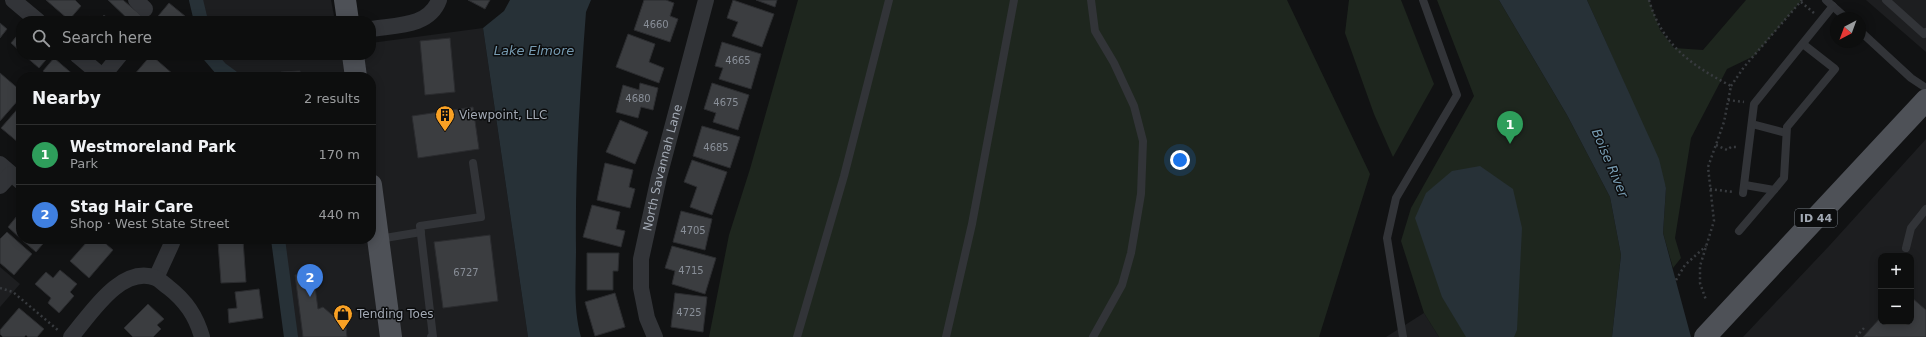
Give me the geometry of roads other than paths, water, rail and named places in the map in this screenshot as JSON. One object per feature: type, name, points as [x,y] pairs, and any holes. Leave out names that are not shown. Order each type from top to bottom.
[{"type":"main road","points":[[344,0],[347,16]]},
{"type":"main road","points":[[353,60],[355,72]]},
{"type":"main road","name":"ID 44","points":[[1705,337],[1926,100]]},
{"type":"main road","points":[[376,237],[391,337]]},
{"type":"street","points":[[13,0],[32,16]]},
{"type":"street","points":[[376,28],[422,20],[434,12],[439,0]]},
{"type":"street","name":"North Savannah Lane","points":[[655,337],[647,318],[641,288],[642,260],[659,176],[706,0]]},
{"type":"street","points":[[83,60],[96,72]]},
{"type":"street","points":[[106,72],[116,60]]},
{"type":"street","points":[[0,186],[11,173]]},
{"type":"street","points":[[156,278],[172,244]]},
{"type":"street","points":[[67,336],[112,289],[125,280],[141,276],[156,278],[180,296],[198,323],[202,337]]},
{"type":"lane","points":[[797,337],[844,176],[889,0]]},
{"type":"lane","points":[[946,337],[972,224],[1014,0]]},
{"type":"lane","points":[[1091,0],[1095,31],[1114,63],[1134,106],[1143,141],[1141,194],[1131,253],[1122,285],[1093,337]]},
{"type":"lane","points":[[1403,337],[1387,238],[1396,198],[1457,95],[1423,0]]},
{"type":"lane","points":[[1826,0],[1840,12]]},
{"type":"lane","points":[[1886,0],[1924,34],[1926,32]]},
{"type":"lane","points":[[1774,190],[1744,189],[1754,104],[1833,6]]},
{"type":"lane","points":[[1866,37],[1911,78],[1926,88]]},
{"type":"lane","points":[[1739,231],[1784,178],[1787,127],[1835,69],[1803,44]]},
{"type":"lane","points":[[1752,124],[1786,133]]},
{"type":"lane","points":[[431,337],[433,337],[420,226],[481,217],[473,163]]},
{"type":"lane","points":[[1906,248],[1910,228],[1926,210]]},
{"type":"lane","points":[[376,230],[421,232]]},
{"type":"water","name":"Lake Elmore","points":[[510,0],[591,0],[586,12],[577,160],[576,294],[578,326],[581,337],[528,337],[483,28],[504,11]]},
{"type":"water","name":"Boise River","points":[[1499,0],[1587,0],[1659,159],[1666,188],[1663,233],[1691,337],[1612,337],[1621,255],[1610,197],[1567,115]]},
{"type":"water","points":[[1480,166],[1513,189],[1522,228],[1517,330],[1514,337],[1466,337],[1442,297],[1415,218],[1426,193],[1452,171]]},
{"type":"waterway","points":[[196,0],[200,16]]},
{"type":"waterway","points":[[213,60],[225,72]]},
{"type":"waterway","points":[[279,244],[291,337]]},
{"type":"place","name":"Viewpoint, LLC","points":[[445,132]]},
{"type":"place","name":"Westmoreland Park","points":[[1510,144]]},
{"type":"place","name":"Stag Hair Care","points":[[310,297]]},
{"type":"place","name":"Tending Toes","points":[[343,331]]}]
